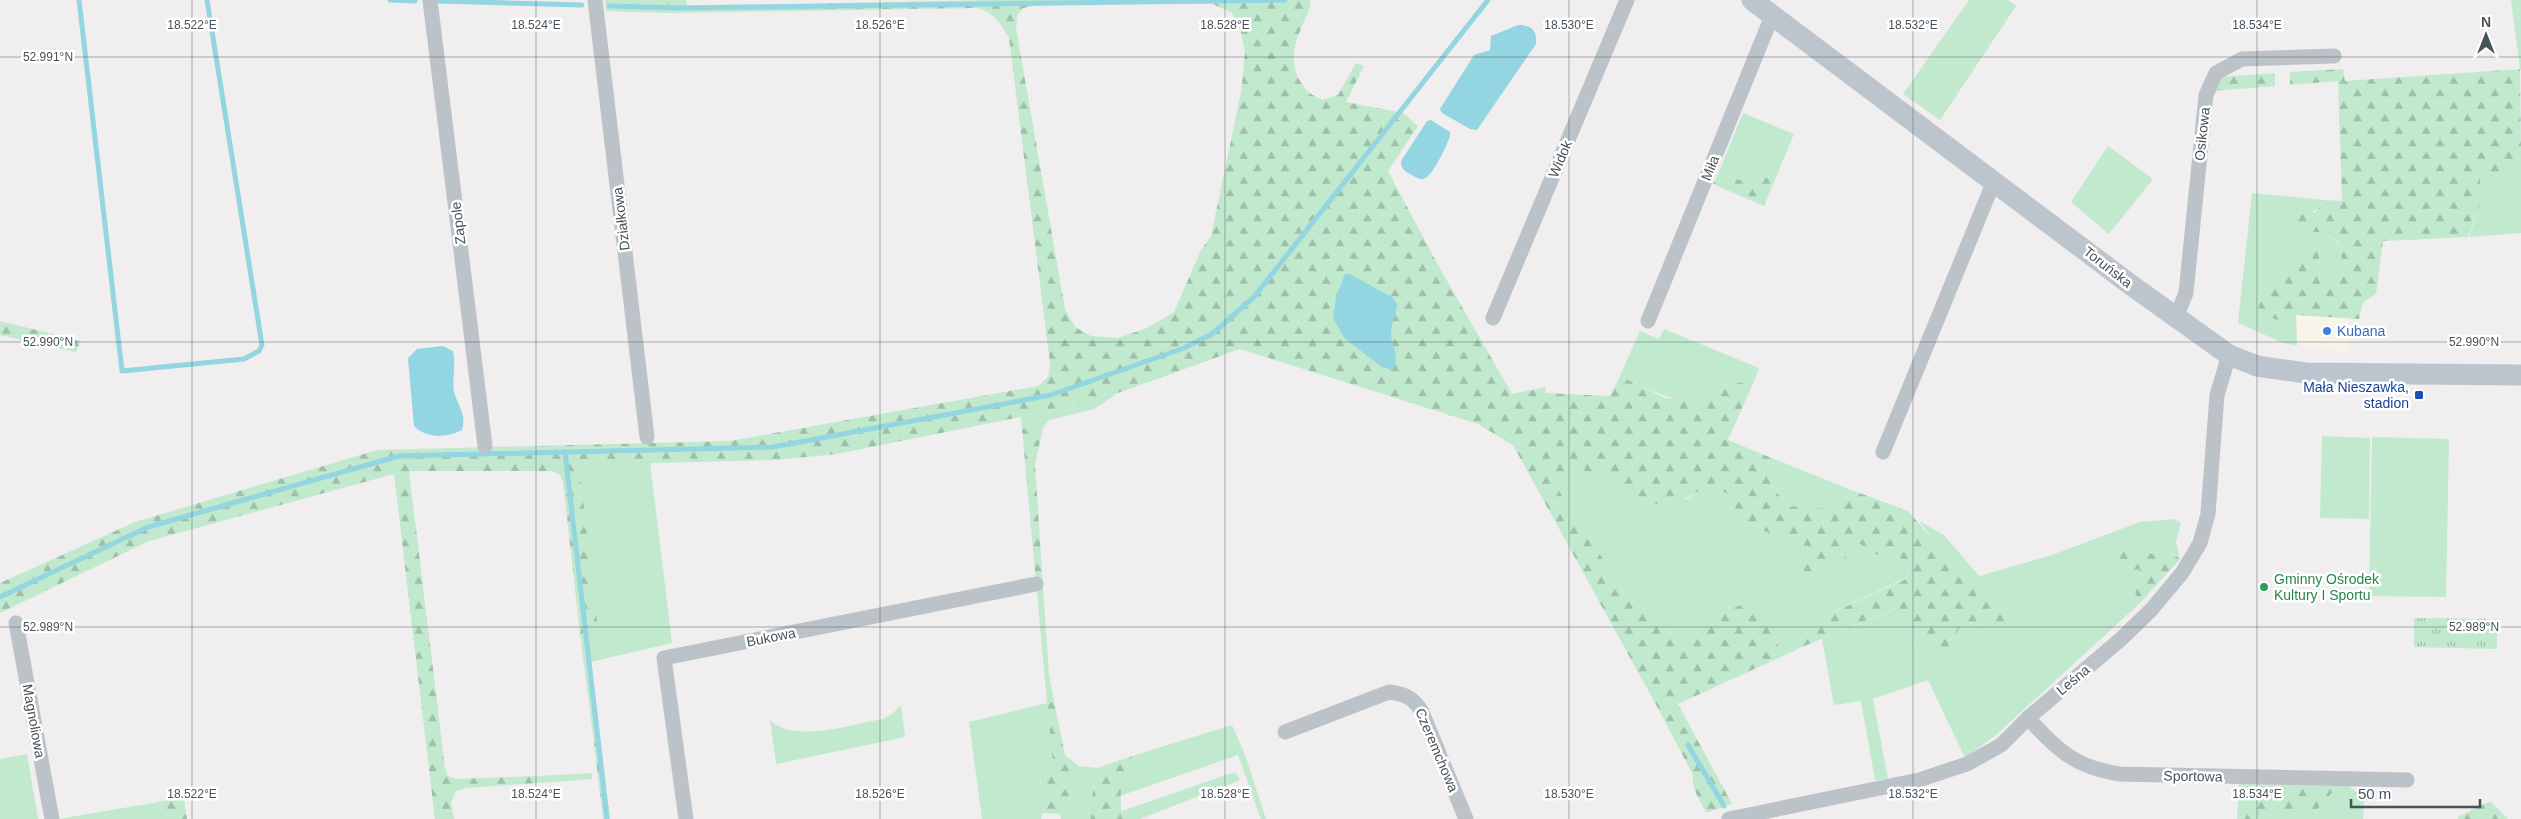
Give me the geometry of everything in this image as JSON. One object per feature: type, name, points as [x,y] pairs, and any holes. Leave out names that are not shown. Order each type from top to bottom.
[{"type":"main road","name":"Toruńska","points":[[1752,0],[2176,317],[2230,355],[2257,366],[2305,373],[2521,375]]},
{"type":"street","name":"Zapole","points":[[430,0],[485,446]]},
{"type":"street","name":"Działkowa","points":[[595,0],[648,437]]},
{"type":"street","name":"Widok","points":[[1493,318],[1627,0]]},
{"type":"street","name":"Miła","points":[[1648,321],[1772,16]]},
{"type":"street","name":"Osikowa","points":[[2176,317],[2186,293],[2206,95],[2216,72],[2242,59],[2334,56]]},
{"type":"street","points":[[1883,452],[1994,181]]},
{"type":"street","name":"Leśna","points":[[1729,819],[1919,780],[1967,764],[2001,745],[2028,718],[2121,639],[2151,610],[2182,573],[2200,543],[2208,514],[2217,394],[2230,355]]},
{"type":"street","name":"Bukowa","points":[[686,819],[664,658],[1036,584]]},
{"type":"street","name":"Magnoliowa","points":[[16,623],[52,819]]},
{"type":"street","name":"Czeremchowa","points":[[1284,732],[1389,692],[1402,694],[1416,701],[1422,712],[1466,819]]},
{"type":"street","name":"Sportowa","points":[[2028,718],[2057,749],[2078,762],[2112,773],[2407,780]]},
{"type":"shaded area","points":[[2296,315],[2348,319],[2349,353],[2297,345]]},
{"type":"green space","points":[[605,0],[666,0],[670,13],[606,11]]},
{"type":"green space","points":[[666,0],[686,0],[687,6],[986,0],[1310,0],[1310,7],[1298,35],[1294,53],[1296,72],[1300,81],[1310,93],[1323,100],[1338,95],[1356,63],[1364,66],[1346,102],[1403,113],[1418,126],[1388,171],[1438,265],[1512,394],[1546,387],[1545,393],[1610,396],[1620,376],[1665,398],[1708,401],[1724,386],[1755,379],[1728,440],[1774,459],[1771,485],[1788,506],[1829,509],[1854,491],[1908,511],[1936,543],[1952,572],[1974,586],[1988,584],[2003,607],[2006,626],[1984,626],[1964,622],[1950,641],[1951,656],[1940,657],[1936,639],[1922,646],[1914,630],[1907,630],[1897,608],[1802,647],[1797,629],[1906,579],[1911,565],[1894,555],[1877,555],[1857,542],[1847,552],[1845,564],[1831,565],[1803,580],[1802,570],[1809,560],[1807,546],[1792,544],[1740,519],[1729,494],[1707,485],[1680,501],[1653,504],[1631,500],[1619,478],[1582,470],[1560,478],[1559,491],[1627,596],[1677,638],[1705,638],[1709,614],[1742,605],[1762,612],[1783,656],[1678,704],[1732,804],[1706,813],[1694,789],[1692,773],[1513,445],[1478,424],[1240,349],[1118,393],[1021,417],[837,454],[776,460],[579,465],[598,629],[580,634],[563,482],[560,475],[552,471],[409,471],[445,768],[448,776],[456,779],[539,776],[538,783],[465,788],[456,791],[451,803],[454,819],[435,819],[394,474],[149,541],[0,613],[0,583],[135,522],[377,450],[730,441],[1038,386],[1048,377],[1050,363],[1009,38],[996,20],[984,10],[978,8],[670,13]],"holes":[[[1049,3],[1213,4],[1232,13],[1241,32],[1245,53],[1241,92],[1211,236],[1201,250],[1174,312],[1147,328],[1118,338],[1091,336],[1075,327],[1065,309],[1016,28],[1017,16],[1023,8]]]},
{"type":"green space","points":[[1969,0],[2008,0],[2016,6],[1940,120],[1903,94]]},
{"type":"green space","points":[[2511,0],[2521,0],[2521,71],[2520,69]]},
{"type":"green space","points":[[2343,69],[2345,81],[2520,69],[2521,153],[2505,179],[2484,170],[2480,178],[2480,204],[2468,237],[2383,241],[2376,294],[2363,302],[2359,319],[2296,315],[2278,320],[2260,314],[2256,296],[2282,283],[2294,271],[2308,245],[2319,247],[2320,277],[2328,284],[2337,287],[2344,273],[2339,242],[2323,233],[2295,229],[2293,213],[2314,213],[2326,200],[2342,201],[2338,81],[2290,85],[2290,72]]},
{"type":"green space","points":[[2275,73],[2275,86],[2213,91],[2221,77]]},
{"type":"green space","points":[[1743,113],[1794,134],[1776,177],[1740,180],[1718,174]]},
{"type":"green space","points":[[2108,146],[2153,179],[2109,234],[2071,202]]},
{"type":"green space","points":[[2521,153],[2521,233],[2469,237],[2480,204],[2480,177],[2484,170],[2505,179]]},
{"type":"green space","points":[[1718,174],[1740,180],[1776,177],[1764,206],[1713,184]]},
{"type":"green space","points":[[2252,193],[2326,200],[2295,229],[2323,233],[2339,243],[2344,273],[2337,287],[2328,284],[2320,277],[2319,248],[2308,245],[2293,274],[2274,291],[2278,320],[2296,315],[2297,345],[2283,343],[2238,323]]},
{"type":"green space","points":[[0,321],[81,341],[76,352],[0,335]]},
{"type":"green space","points":[[1664,329],[1759,368],[1755,379],[1724,386],[1708,401],[1695,401],[1662,395],[1620,376],[1640,331],[1659,339]]},
{"type":"green space","points":[[1118,393],[1094,409],[1049,420],[1043,428],[1022,429],[1021,417]]},
{"type":"green space","points":[[1043,428],[1035,464],[1042,572],[1035,571],[1022,429]]},
{"type":"green space","points":[[2322,436],[2370,438],[2369,519],[2320,518]]},
{"type":"green space","points":[[2372,437],[2449,439],[2446,597],[2369,596]]},
{"type":"green space","points":[[1774,459],[1854,491],[1829,509],[1788,506],[1771,485]]},
{"type":"green space","points":[[650,462],[672,643],[591,662],[600,733],[593,735],[580,634],[597,629],[578,465]]},
{"type":"green space","points":[[1582,470],[1619,478],[1631,500],[1688,499],[1707,485],[1730,494],[1740,519],[1792,544],[1807,546],[1809,560],[1802,570],[1804,579],[1831,565],[1845,564],[1847,552],[1857,541],[1877,555],[1894,555],[1911,565],[1906,578],[1797,629],[1802,647],[1783,656],[1762,612],[1705,638],[1677,638],[1627,596],[1559,491],[1560,478]]},
{"type":"green space","points":[[2174,519],[2181,523],[2176,542],[2180,559],[2167,550],[2152,554],[2129,543],[2141,569],[2134,589],[2139,604],[1996,735],[1965,758],[1928,680],[1873,699],[1888,779],[1875,780],[1861,701],[1834,705],[1822,639],[1898,608],[1907,630],[1914,630],[1922,646],[1936,638],[1940,657],[1951,656],[1950,641],[1964,622],[1984,626],[1974,586],[1952,572],[1936,543],[1919,521],[1944,535],[1979,576],[2052,555],[2140,522]]},
{"type":"green space","points":[[2129,543],[2152,554],[2166,550],[2180,559],[2139,604],[2134,589],[2140,569],[2128,571],[2112,566],[2113,550]]},
{"type":"green space","points":[[1035,571],[1042,572],[1049,675],[1054,701],[1047,703]]},
{"type":"green space","points":[[2414,618],[2497,619],[2497,649],[2414,647]]},
{"type":"green space","points":[[1054,701],[1065,755],[1079,766],[1070,798],[1060,814],[1043,813],[1040,776],[1054,773],[1047,703]]},
{"type":"green space","points":[[1047,703],[1054,773],[1040,776],[1043,813],[1041,819],[982,819],[969,722]]},
{"type":"green space","points":[[901,705],[905,737],[776,764],[770,720],[781,727],[794,731],[808,732],[840,728],[883,719],[892,714]]},
{"type":"green space","points":[[1232,725],[1245,755],[1266,819],[1261,819],[1238,755],[1120,796],[1121,779],[1132,756]]},
{"type":"green space","points":[[600,733],[610,819],[603,819],[593,735]]},
{"type":"green space","points":[[27,754],[38,819],[0,819],[0,759]]},
{"type":"green space","points":[[1132,756],[1121,787],[1123,819],[1091,819],[1089,814],[1097,768]]},
{"type":"green space","points":[[1079,766],[1097,768],[1089,814],[1091,819],[1061,819],[1060,814],[1070,798]]},
{"type":"green space","points":[[1235,772],[1240,780],[1140,819],[1123,819],[1122,811]]},
{"type":"green space","points":[[592,773],[592,779],[538,783],[539,776]]},
{"type":"green space","points":[[2239,784],[2338,786],[2314,813],[2262,813],[2259,819],[2237,819]]},
{"type":"green space","points":[[2338,786],[2349,786],[2364,798],[2363,819],[2259,819],[2261,813],[2314,813]]},
{"type":"green space","points":[[184,799],[187,819],[167,819],[164,801]]},
{"type":"green space","points":[[164,801],[167,819],[59,819]]},
{"type":"green space","points":[[2490,801],[2508,819],[2457,819],[2458,817]]},
{"type":"water","points":[[1518,25],[1533,29],[1536,35],[1536,44],[1477,130],[1470,129],[1442,113],[1440,109],[1474,55],[1490,50],[1491,36]]},
{"type":"water","points":[[1431,120],[1450,132],[1450,136],[1443,153],[1431,173],[1427,177],[1420,179],[1405,171],[1401,161],[1427,121]]},
{"type":"water","points":[[1345,274],[1350,274],[1393,298],[1397,304],[1391,331],[1396,357],[1392,370],[1382,367],[1344,338],[1333,318],[1336,298]]},
{"type":"water","points":[[443,346],[453,351],[454,392],[463,415],[463,425],[462,430],[456,433],[437,436],[425,433],[414,426],[408,358],[417,349]]},
{"type":"waterway","points":[[79,0],[122,371],[244,359],[259,351],[262,345],[207,0]]},
{"type":"waterway","points":[[390,0],[415,1]]},
{"type":"waterway","points":[[609,6],[678,8],[1285,0]]},
{"type":"waterway","points":[[0,597],[148,527],[399,456],[773,447],[1051,395],[1184,348],[1212,334],[1254,297],[1488,0]]},
{"type":"waterway","points":[[438,1],[582,5]]},
{"type":"waterway","points":[[565,452],[607,819]]},
{"type":"waterway","points":[[1688,745],[1724,806]]},
{"type":"place","name":"Kubana","points":[[2327,331]]},
{"type":"place","name":"Mała Nieszawka, stadion","points":[[2419,395]]},
{"type":"place","name":"Gminny Ośrodek Kultury I Sportu","points":[[2264,587]]}]
